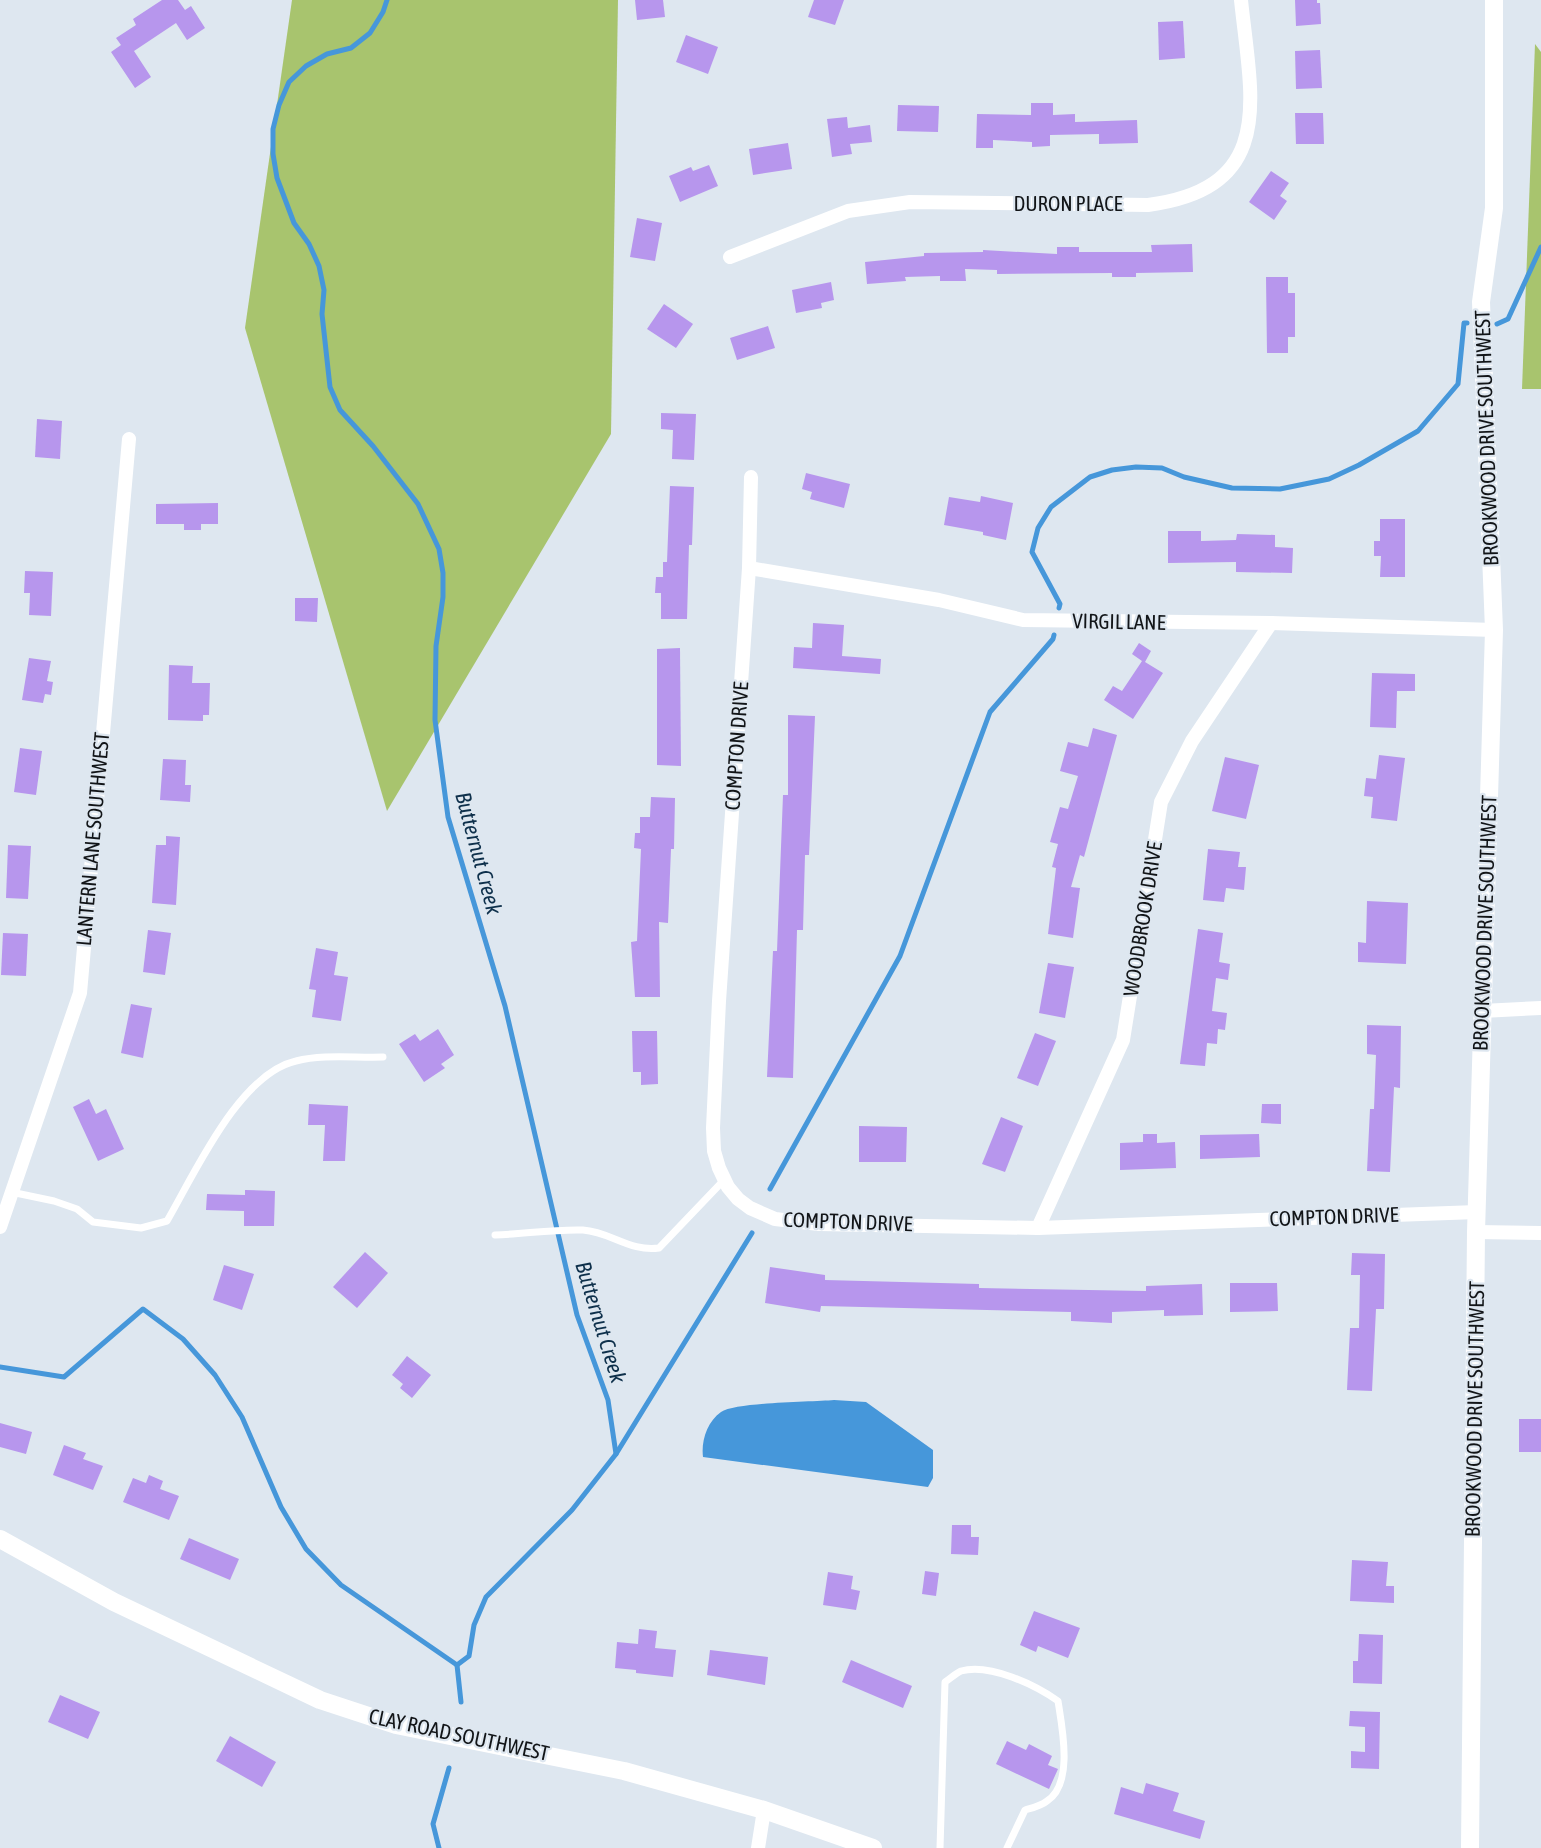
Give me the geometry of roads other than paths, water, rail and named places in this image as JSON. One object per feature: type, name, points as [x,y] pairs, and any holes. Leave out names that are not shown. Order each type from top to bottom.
[{"type":"street","name":"DURON PLACE","points":[[730,257],[848,211],[910,202],[1148,205],[1170,202],[1214,184],[1240,156],[1249,126],[1251,74],[1241,0]]},
{"type":"street","name":"BROOKWOOD DRIVE SOUTHWEST","points":[[1470,1848],[1476,1232],[1494,630],[1481,302],[1494,208],[1494,0]]},
{"type":"street","name":"LANTERN LANE SOUTHWEST","points":[[0,1227],[80,993],[129,439]]},
{"type":"street","name":"COMPTON DRIVE","points":[[750,477],[749,568],[719,1001],[713,1128],[714,1151],[728,1187],[750,1208],[775,1219],[819,1224],[1038,1228],[1477,1212]]},
{"type":"street","name":"VIRGIL LANE","points":[[749,568],[939,600],[1023,620],[1271,623],[1494,630]]},
{"type":"street","name":"WOODBROOK DRIVE","points":[[1038,1228],[1123,1040],[1161,802],[1187,749],[1271,623]]},
{"type":"street","points":[[1482,1011],[1541,1008]]},
{"type":"street","points":[[1476,1232],[1541,1233]]},
{"type":"street","name":"CLAY ROAD SOUTHWEST","points":[[0,1539],[114,1602],[320,1700],[396,1725],[624,1771],[764,1810],[873,1848]]},
{"type":"street","points":[[758,1848],[764,1810]]},
{"type":"lane","points":[[11,1192],[54,1201],[77,1209],[93,1222],[141,1228],[167,1221],[222,1123],[272,1072],[294,1061],[310,1058],[383,1057]]},
{"type":"lane","points":[[495,1235],[584,1230],[600,1233],[641,1250],[659,1248],[724,1180]]},
{"type":"lane","points":[[940,1848],[945,1682],[960,1671],[995,1672],[1037,1686],[1058,1701],[1064,1757],[1063,1777],[1049,1801],[1025,1810],[1007,1848]]},
{"type":"water","points":[[834,1400],[866,1402],[933,1450],[933,1478],[928,1487],[703,1457],[706,1432],[721,1412],[758,1404]]},
{"type":"waterway","name":"Butternut Creek","points":[[387,0],[383,12],[370,33],[351,48],[327,54],[306,66],[289,82],[279,105],[273,129],[273,154],[277,178],[294,223],[309,244],[319,266],[324,290],[322,314],[330,387],[340,410],[373,446],[418,504],[439,549],[443,573],[443,597],[436,646],[435,720],[448,817],[505,1006],[577,1315],[608,1400],[616,1454]]},
{"type":"waterway","points":[[1497,324],[1508,319],[1541,247]]},
{"type":"waterway","points":[[1059,608],[1060,604],[1032,552],[1038,528],[1051,507],[1090,477],[1112,470],[1136,467],[1162,468],[1184,477],[1232,488],[1280,489],[1329,479],[1359,465],[1418,431],[1458,384],[1464,323],[1467,323]]},
{"type":"waterway","points":[[770,1189],[900,956],[990,712],[1054,635]]},
{"type":"waterway","name":"Butternut Creek","points":[[457,1665],[469,1656],[474,1625],[486,1597],[572,1510],[616,1454],[752,1233]]},
{"type":"waterway","points":[[0,1367],[64,1377],[143,1309],[183,1339],[215,1375],[242,1417],[281,1507],[306,1549],[341,1585],[457,1665]]},
{"type":"waterway","name":"Butternut Creek","points":[[457,1665],[461,1702]]},
{"type":"waterway","name":"Butternut Creek","points":[[439,1848],[433,1824],[449,1768]]}]
